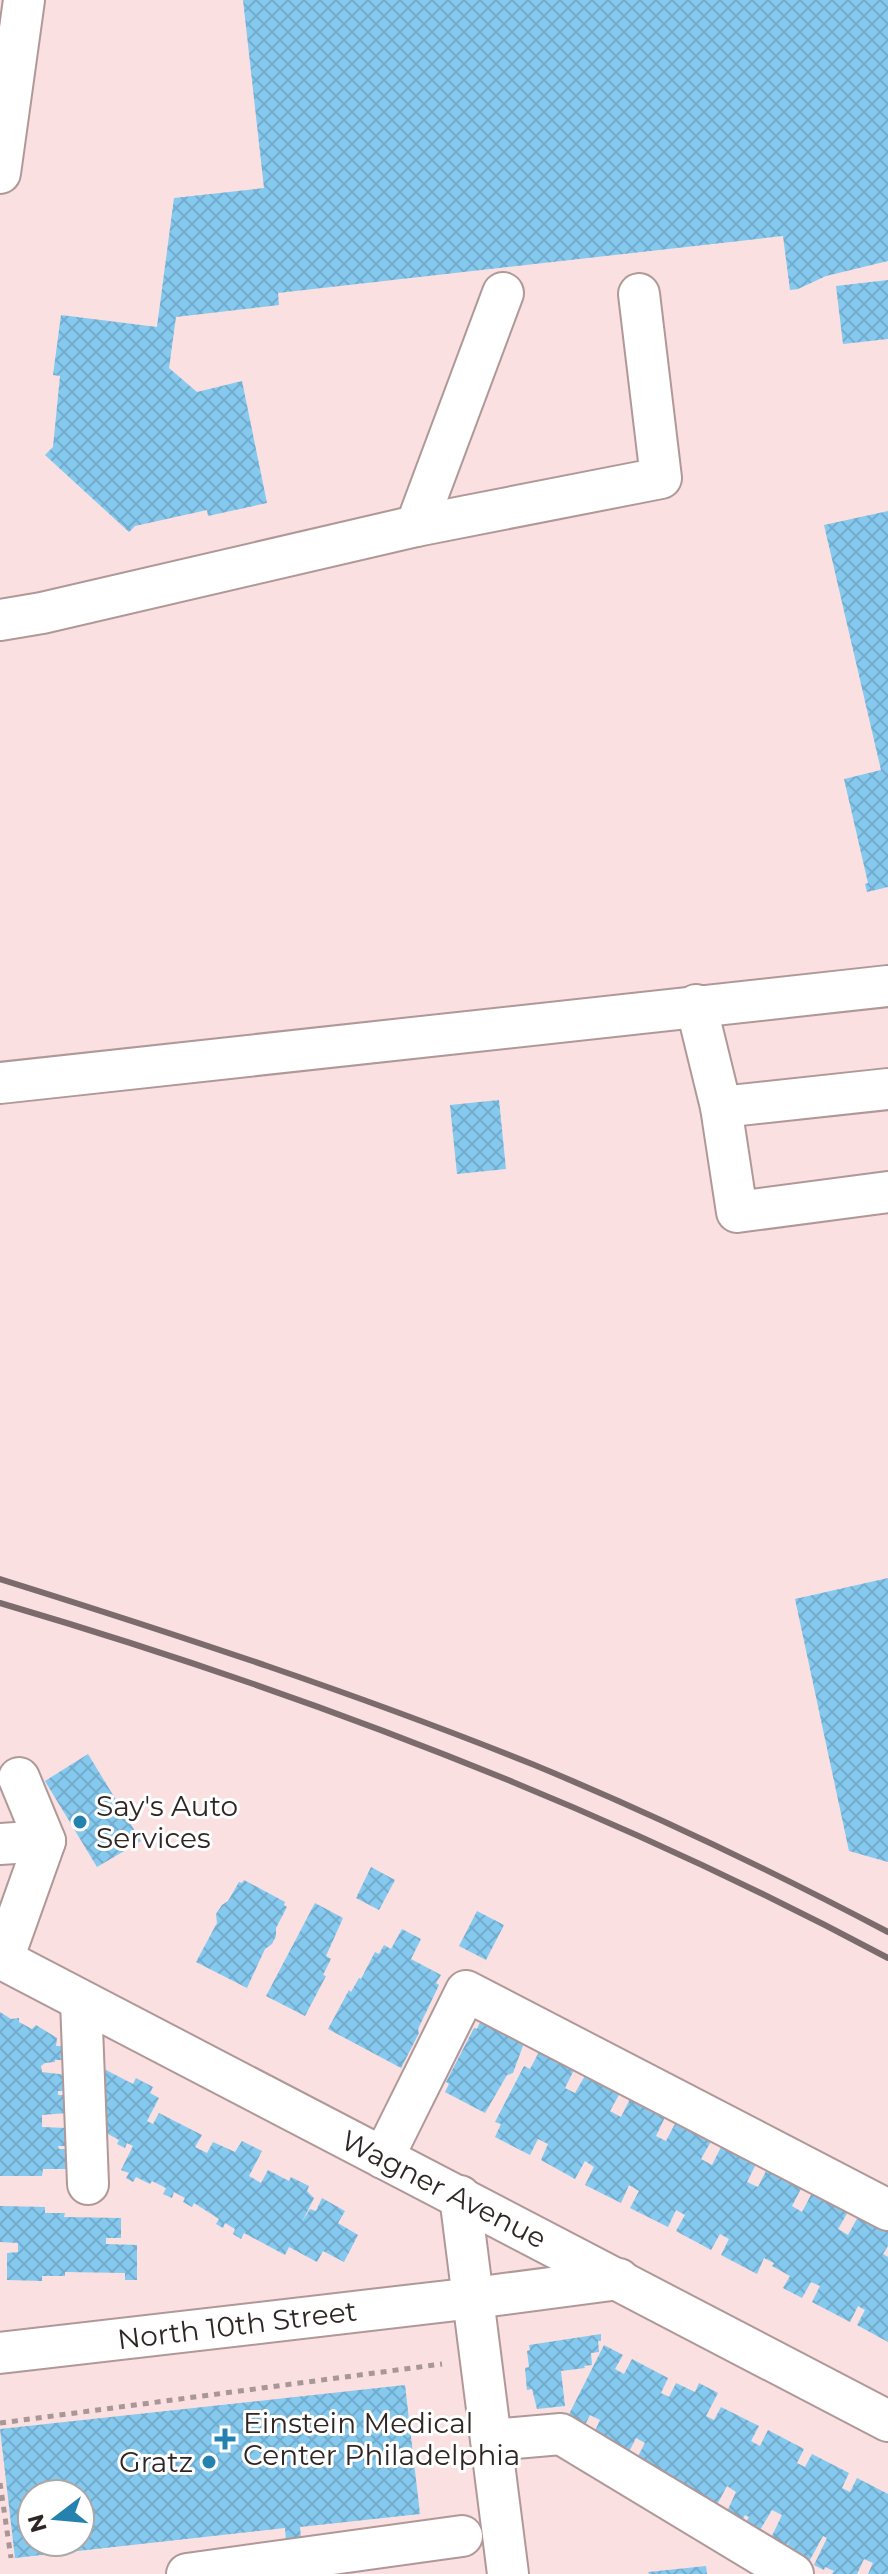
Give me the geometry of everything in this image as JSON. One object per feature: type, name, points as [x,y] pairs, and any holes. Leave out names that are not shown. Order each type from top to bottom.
[{"type":"street","points":[[0,173],[5,91],[24,0]]},
{"type":"street","points":[[416,526],[503,293]]},
{"type":"street","points":[[0,620],[42,613],[416,526],[661,478],[639,294]]},
{"type":"street","points":[[0,1083],[888,986]]},
{"type":"street","points":[[696,1005],[721,1107],[737,1212],[888,1192]]},
{"type":"street","points":[[721,1107],[888,1089]]},
{"type":"street","points":[[1,1959],[45,1841],[19,1778]]},
{"type":"street","points":[[0,1844],[45,1841]]},
{"type":"street","name":"Wagner Avenue","points":[[1,1959],[888,2421]]},
{"type":"street","points":[[383,2158],[466,1991],[888,2210]]},
{"type":"street","points":[[81,2001],[88,2184]]},
{"type":"street","points":[[460,2196],[508,2574]]},
{"type":"street","name":"North 10th Street","points":[[0,2353],[619,2279]]},
{"type":"street","points":[[492,2440],[561,2434],[793,2574]]},
{"type":"street","points":[[187,2574],[462,2536]]},
{"type":"path","points":[[0,2423],[442,2364]]},
{"type":"path","points":[[0,2483],[11,2558]]},
{"type":"building","points":[[243,0],[888,0],[888,261],[826,276],[790,290],[783,236],[278,293],[279,305],[176,317],[169,368],[197,392],[242,381],[267,503],[208,516],[207,510],[135,526],[129,532],[45,455],[53,447],[60,376],[53,375],[61,315],[157,327],[174,198],[264,188]]},
{"type":"building","points":[[888,280],[888,339],[843,344],[836,286]]},
{"type":"building","points":[[888,511],[888,887],[867,892],[865,884],[868,883],[844,779],[881,770],[824,525]]},
{"type":"building","points":[[499,1100],[506,1169],[457,1174],[450,1105]]},
{"type":"building","points":[[888,1578],[888,1862],[849,1851],[795,1599]]},
{"type":"building","points":[[88,1754],[141,1841],[97,1867],[45,1781]]},
{"type":"building","points":[[371,1867],[395,1880],[379,1910],[356,1898]]},
{"type":"building","points":[[244,1880],[285,1902],[287,1907],[276,1928],[276,1936],[265,1949],[247,1988],[196,1962],[217,1923],[216,1914],[239,1882]]},
{"type":"building","points":[[315,1903],[343,1918],[326,1956],[331,1959],[323,1975],[326,1976],[305,2016],[266,1996]]},
{"type":"building","points":[[477,1911],[504,1925],[486,1960],[459,1946]]},
{"type":"building","points":[[402,1929],[421,1939],[411,1959],[441,1975],[419,2033],[401,2068],[328,2029],[375,1952],[379,1954],[384,1945],[391,1949]]},
{"type":"building","points":[[0,2012],[11,2019],[19,2018],[19,2022],[32,2029],[36,2025],[57,2038],[56,2046],[65,2046],[65,2060],[55,2060],[41,2066],[42,2072],[67,2075],[66,2091],[58,2091],[58,2095],[67,2095],[67,2113],[42,2115],[42,2127],[67,2128],[67,2146],[58,2146],[59,2149],[67,2149],[67,2169],[43,2169],[42,2176],[0,2176]]},
{"type":"building","points":[[481,2020],[524,2043],[513,2073],[507,2075],[485,2113],[445,2092],[449,2084],[446,2082]]},
{"type":"building","points":[[540,2050],[575,2068],[565,2088],[575,2093],[586,2074],[620,2093],[610,2111],[621,2117],[631,2097],[666,2115],[656,2136],[666,2141],[677,2120],[713,2138],[701,2159],[712,2165],[723,2143],[757,2162],[747,2182],[758,2187],[768,2167],[803,2185],[792,2206],[802,2212],[813,2191],[849,2210],[838,2229],[848,2235],[859,2215],[888,2231],[888,2246],[883,2254],[888,2257],[888,2342],[857,2325],[865,2310],[858,2306],[850,2322],[812,2302],[820,2286],[811,2282],[802,2298],[783,2288],[790,2276],[772,2266],[774,2263],[764,2258],[757,2274],[721,2255],[729,2239],[720,2234],[711,2250],[676,2231],[685,2215],[676,2210],[668,2227],[630,2208],[639,2191],[629,2185],[621,2203],[585,2185],[594,2167],[585,2161],[575,2179],[541,2160],[548,2144],[538,2139],[530,2155],[495,2137],[501,2124],[495,2122],[524,2066],[530,2069]]},
{"type":"building","points":[[106,2070],[133,2084],[136,2078],[153,2087],[150,2093],[159,2098],[147,2121],[153,2124],[159,2113],[202,2135],[195,2147],[207,2153],[213,2142],[235,2152],[242,2141],[262,2151],[249,2176],[261,2183],[268,2170],[289,2181],[291,2177],[309,2186],[307,2191],[314,2198],[302,2222],[310,2209],[316,2211],[322,2198],[345,2211],[338,2223],[358,2235],[344,2262],[323,2251],[317,2262],[289,2247],[285,2255],[244,2233],[241,2239],[233,2234],[235,2229],[225,2223],[223,2228],[216,2224],[219,2219],[194,2203],[192,2207],[183,2202],[185,2198],[174,2192],[172,2198],[163,2194],[166,2188],[152,2181],[150,2184],[136,2177],[133,2182],[126,2178],[129,2173],[121,2170],[133,2146],[127,2143],[125,2148],[117,2144],[119,2140],[99,2129],[98,2086]]},
{"type":"building","points":[[0,2206],[45,2207],[45,2213],[65,2213],[64,2217],[121,2218],[121,2238],[106,2238],[106,2244],[137,2245],[137,2280],[125,2280],[125,2273],[65,2272],[65,2276],[42,2276],[42,2281],[7,2280],[7,2253],[18,2252],[18,2243],[0,2242]]},
{"type":"building","points":[[601,2334],[599,2352],[591,2353],[592,2365],[561,2371],[565,2406],[537,2409],[532,2389],[527,2390],[525,2368],[529,2367],[529,2345]]},
{"type":"building","points":[[604,2345],[623,2355],[615,2369],[624,2374],[632,2359],[668,2378],[661,2393],[669,2397],[676,2383],[695,2392],[699,2383],[718,2393],[706,2416],[714,2420],[721,2407],[759,2426],[751,2441],[760,2446],[768,2430],[804,2449],[797,2463],[805,2467],[812,2454],[849,2473],[842,2488],[850,2492],[857,2478],[888,2494],[888,2574],[868,2574],[873,2563],[864,2559],[857,2574],[832,2574],[834,2571],[814,2565],[827,2538],[823,2536],[805,2569],[782,2557],[791,2538],[787,2545],[780,2542],[778,2546],[769,2542],[782,2515],[772,2510],[760,2530],[746,2522],[749,2517],[745,2515],[739,2526],[724,2518],[736,2492],[727,2486],[713,2512],[652,2477],[656,2468],[637,2458],[645,2443],[636,2438],[628,2454],[590,2442],[600,2420],[590,2415],[581,2433],[561,2430]]},
{"type":"building","name":"Gratz","points":[[405,2385],[420,2514],[300,2527],[301,2539],[286,2541],[285,2528],[96,2549],[96,2478],[16,2478],[15,2558],[0,2429]]},
{"type":"building","points":[[706,2566],[707,2574],[648,2572]]},
{"type":"railway","points":[[0,1579],[268,1666],[532,1764],[712,1844],[888,1932]]},
{"type":"railway","points":[[0,1603],[228,1675],[453,1758],[674,1852],[888,1958]]},
{"type":"place","name":"Say's Auto Services","points":[[80,1822]]},
{"type":"place","name":"Einstein Medical Center Philadelphia","points":[[225,2439]]},
{"type":"place","name":"Gratz","points":[[209,2462]]}]
